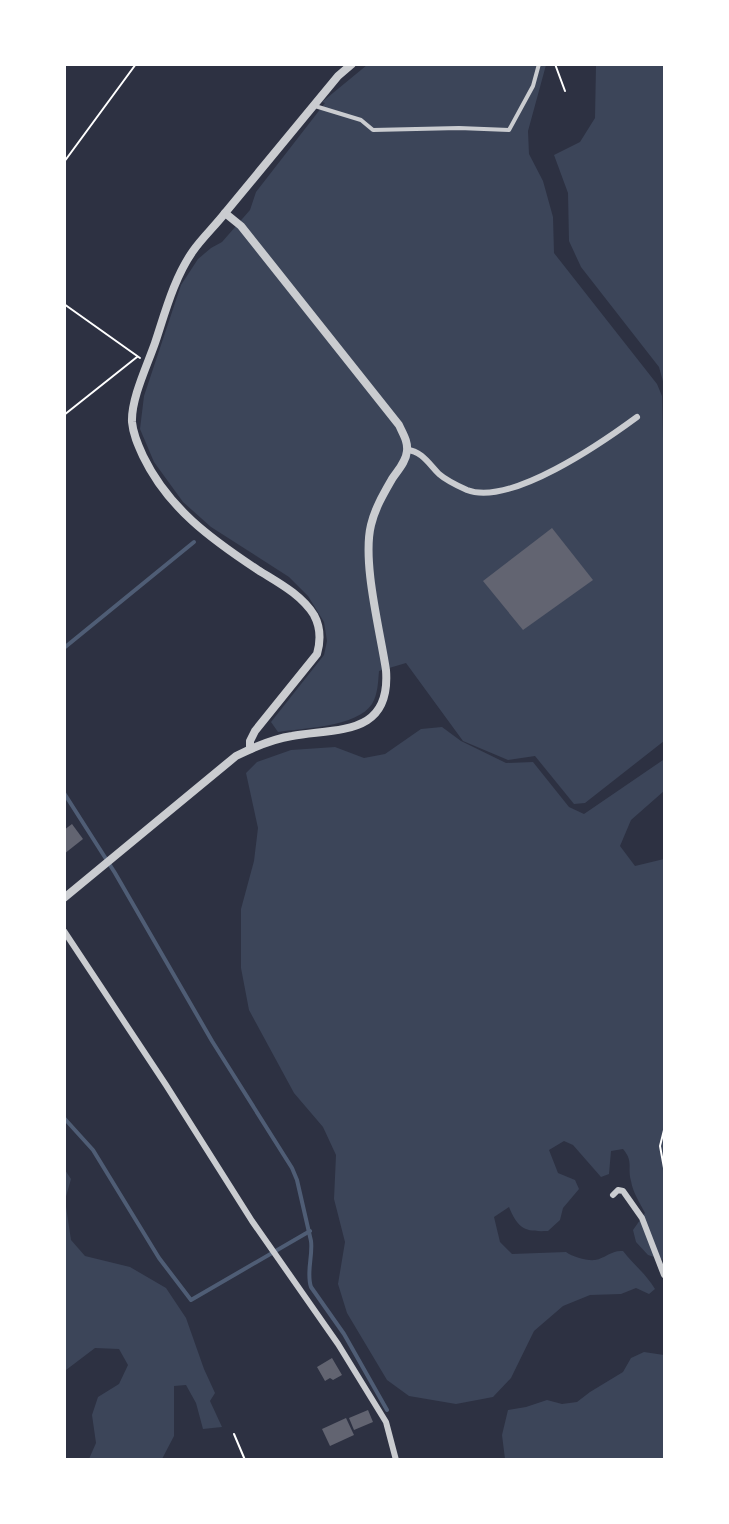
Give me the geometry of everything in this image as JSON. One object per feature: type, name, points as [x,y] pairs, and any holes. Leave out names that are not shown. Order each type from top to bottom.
[{"type":"street","points":[[249,749],[255,731],[317,654],[321,640],[319,628],[305,603],[291,591],[221,546],[192,522],[172,501],[152,475],[135,440],[132,421],[136,398],[179,276],[193,251],[338,76],[352,64]]},
{"type":"street","points":[[64,898],[219,769],[249,749],[291,736],[344,731],[358,726],[379,708],[387,683],[368,546],[371,524],[381,498],[405,460],[406,439],[399,425],[241,226],[225,213]]},
{"type":"street","points":[[407,450],[422,456],[448,481],[470,491],[492,492],[515,488],[546,475],[638,417]]},
{"type":"street","points":[[64,931],[166,1085],[252,1221],[338,1344],[386,1422],[396,1460]]},
{"type":"street","points":[[613,1195],[618,1190],[623,1191],[642,1218],[664,1275]]},
{"type":"lane","points":[[314,105],[361,120],[374,130],[459,128],[508,130],[533,86],[539,64]]},
{"type":"path","points":[[64,162],[136,64]]},
{"type":"path","points":[[555,64],[565,91]]},
{"type":"path","points":[[64,304],[137,357],[149,360]]},
{"type":"path","points":[[64,415],[137,357]]},
{"type":"path","points":[[664,1130],[660,1146],[664,1168]]},
{"type":"path","points":[[234,1434],[245,1460]]},
{"type":"shaded area","points":[[367,65],[546,65],[528,131],[529,154],[543,181],[553,217],[554,253],[657,384],[662,396],[664,741],[585,803],[574,804],[535,756],[508,760],[463,741],[406,663],[379,671],[377,692],[372,704],[365,712],[354,718],[329,725],[278,732],[271,722],[324,655],[327,641],[324,622],[308,596],[289,577],[211,527],[183,502],[154,462],[140,429],[144,396],[181,285],[198,259],[222,242],[250,210],[256,192],[325,103],[322,102]]},
{"type":"shaded area","points":[[596,65],[664,65],[664,385],[659,367],[581,267],[569,241],[568,193],[554,155],[580,142],[595,118]]},
{"type":"shaded area","points":[[442,727],[461,741],[506,763],[533,762],[569,807],[584,814],[663,760],[664,762],[664,791],[631,820],[620,846],[635,866],[664,859],[664,1260],[648,1255],[636,1242],[633,1230],[645,1213],[633,1190],[629,1161],[623,1149],[611,1151],[609,1174],[601,1177],[573,1145],[564,1141],[549,1150],[558,1173],[575,1180],[579,1189],[563,1208],[560,1220],[548,1231],[523,1228],[509,1207],[494,1217],[500,1242],[512,1254],[566,1252],[576,1257],[592,1260],[623,1251],[655,1289],[649,1294],[636,1288],[621,1294],[590,1295],[563,1306],[534,1331],[511,1378],[493,1397],[456,1404],[409,1396],[387,1380],[347,1313],[338,1284],[345,1242],[334,1199],[336,1155],[323,1127],[294,1093],[249,1010],[241,968],[241,909],[254,861],[258,828],[246,773],[257,762],[291,750],[335,747],[364,758],[385,754],[421,729]]},
{"type":"shaded area","points":[[65,1170],[71,1179],[65,1200]]},
{"type":"shaded area","points":[[65,1200],[71,1240],[85,1256],[130,1267],[166,1288],[186,1318],[215,1393],[210,1401],[222,1427],[203,1429],[196,1403],[186,1385],[174,1386],[174,1436],[162,1459],[89,1459],[96,1443],[92,1415],[98,1397],[119,1384],[128,1365],[119,1349],[95,1348],[66,1370],[65,1377]]},
{"type":"shaded area","points":[[644,1352],[664,1355],[664,1459],[505,1459],[502,1435],[508,1410],[547,1400],[562,1404],[577,1402],[623,1372],[631,1358]]},
{"type":"building","points":[[552,528],[593,580],[523,630],[483,581]]},
{"type":"building","points":[[72,824],[83,839],[64,854],[64,830]]},
{"type":"building","points":[[332,1358],[342,1375],[325,1381],[317,1367]]},
{"type":"building","points":[[368,1410],[373,1422],[354,1430],[349,1418]]},
{"type":"building","points":[[346,1418],[354,1435],[330,1446],[322,1429]]},
{"type":"waterway","points":[[64,648],[194,542]]},
{"type":"waterway","points":[[64,793],[115,873],[212,1041],[292,1168],[297,1180],[311,1241],[309,1276],[311,1287],[344,1334],[387,1410]]},
{"type":"waterway","points":[[64,1118],[93,1150],[159,1258],[191,1300],[310,1231]]}]
